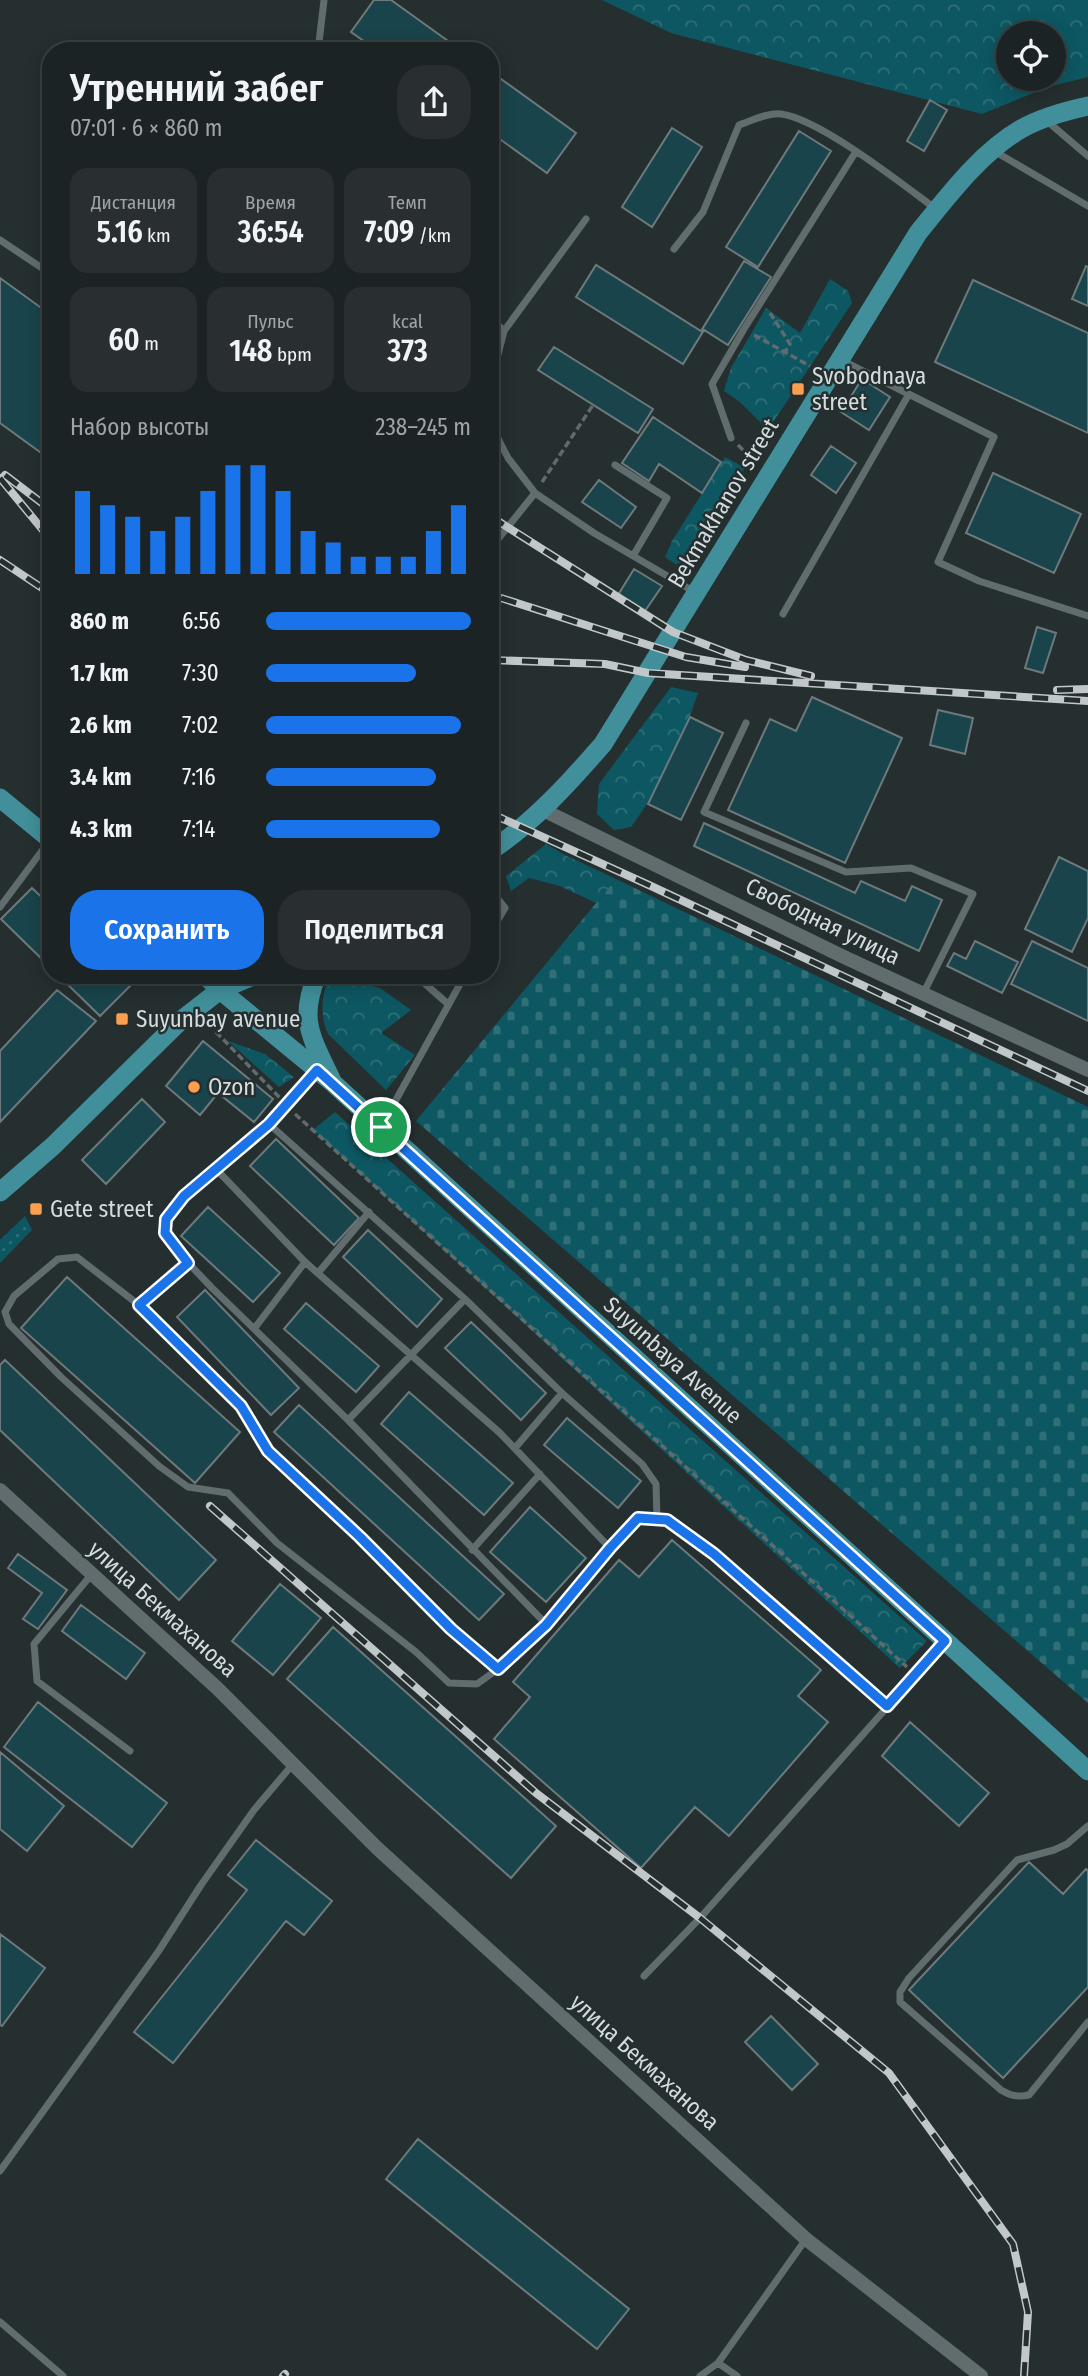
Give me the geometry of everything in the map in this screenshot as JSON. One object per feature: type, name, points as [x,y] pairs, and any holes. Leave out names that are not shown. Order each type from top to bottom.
[{"type":"main road","name":"Bekmakhanov street","points":[[499,844],[573,779],[603,744],[918,233],[956,186],[993,150],[1020,130],[1044,118],[1088,106]]},
{"type":"main road","points":[[0,798],[42,833]]},
{"type":"main road","points":[[214,984],[220,990]]},
{"type":"main road","points":[[0,1192],[53,1146],[179,1021],[220,990],[234,984]]},
{"type":"main road","points":[[314,984],[308,1001],[308,1030],[333,1083]]},
{"type":"main road","name":"Suyunbaya Avenue","points":[[220,990],[333,1083],[1088,1771]]},
{"type":"street","name":"Свободная улица","points":[[541,809],[923,994],[1088,1070]]},
{"type":"street","name":"улица Бекмаханова","points":[[0,1490],[217,1688],[377,1848],[806,2239],[981,2376]]},
{"type":"lane","points":[[318,42],[324,0]]},
{"type":"lane","points":[[674,249],[704,212],[740,125],[778,113],[802,119],[937,210]]},
{"type":"lane","points":[[1044,118],[1088,156]]},
{"type":"lane","points":[[993,150],[1088,206]]},
{"type":"lane","points":[[731,438],[712,384],[855,153]]},
{"type":"lane","points":[[499,350],[504,331],[586,219]]},
{"type":"lane","points":[[0,240],[42,268]]},
{"type":"lane","points":[[499,326],[504,331]]},
{"type":"lane","points":[[841,359],[994,437],[938,562],[979,581],[1088,616]]},
{"type":"lane","points":[[783,614],[909,394]]},
{"type":"lane","points":[[499,440],[508,458],[536,493],[594,533],[697,594]]},
{"type":"lane","points":[[615,465],[667,498],[633,556]]},
{"type":"lane","points":[[499,538],[536,493]]},
{"type":"lane","points":[[746,723],[704,812],[846,872],[911,869],[973,894],[923,994]]},
{"type":"lane","points":[[0,907],[42,852]]},
{"type":"lane","points":[[499,900],[505,908],[499,918]]},
{"type":"lane","points":[[425,984],[448,1004]]},
{"type":"lane","points":[[381,1127],[460,984]]},
{"type":"lane","points":[[317,1070],[269,1124],[184,1196],[166,1219],[165,1233],[188,1263],[348,1420],[546,1625]]},
{"type":"lane","points":[[269,1124],[465,1299],[562,1393],[642,1464],[656,1484],[657,1519]]},
{"type":"lane","points":[[216,1169],[306,1262],[515,1448],[610,1548]]},
{"type":"lane","points":[[318,1273],[369,1212]]},
{"type":"lane","points":[[498,1669],[451,1629],[360,1537],[268,1451],[241,1406],[139,1305],[77,1256],[58,1259],[15,1296],[5,1312],[9,1324],[61,1377],[159,1466],[188,1487],[228,1493],[277,1544],[416,1652],[449,1683],[477,1684],[498,1669],[546,1625],[638,1518],[667,1520],[714,1554],[887,1706]]},
{"type":"lane","points":[[254,1329],[306,1262]]},
{"type":"lane","points":[[139,1305],[188,1263]]},
{"type":"lane","points":[[348,1420],[465,1299]]},
{"type":"lane","points":[[515,1448],[562,1393]]},
{"type":"lane","points":[[472,1550],[540,1474]]},
{"type":"lane","points":[[91,1575],[34,1644],[37,1681],[130,1751]]},
{"type":"lane","points":[[644,1976],[700,1918],[945,1641]]},
{"type":"lane","points":[[0,2171],[159,1952],[246,1820],[293,1764]]},
{"type":"lane","points":[[1088,1826],[1067,1844],[1017,1860],[909,1978],[900,1992],[900,2002],[1010,2096],[1029,2095],[1088,2022]]},
{"type":"lane","points":[[700,2376],[718,2363],[806,2239]]},
{"type":"lane","points":[[0,2322],[63,2376]]},
{"type":"lane","points":[[718,2363],[737,2376]]},
{"type":"path","points":[[762,300],[790,344],[785,352]]},
{"type":"path","points":[[744,329],[810,366]]},
{"type":"path","points":[[536,493],[593,405]]},
{"type":"path","points":[[731,438],[769,476]]},
{"type":"path","points":[[216,1031],[286,1105],[915,1675]]},
{"type":"green space","points":[[602,0],[1088,0],[1088,77],[1066,82],[1066,21],[996,21],[996,91],[1038,91],[982,114],[671,33]]},
{"type":"green space","points":[[830,279],[848,291],[852,303],[768,430],[740,402],[724,391],[731,368],[766,308],[800,333]]},
{"type":"green space","points":[[725,457],[745,468],[689,562],[675,564],[665,557],[672,541]]},
{"type":"green space","points":[[671,687],[698,693],[685,728],[670,763],[642,812],[631,827],[614,830],[597,814],[599,784]]},
{"type":"green space","points":[[546,844],[616,879],[596,903],[560,886],[529,878],[511,891],[506,876]]},
{"type":"green space","points":[[616,879],[1088,1107],[1088,1703],[416,1121]]},
{"type":"green space","points":[[328,984],[364,984],[380,988],[411,1010],[381,1033],[415,1055],[386,1090],[328,1034],[323,1003]]},
{"type":"green space","points":[[228,1041],[265,1054],[294,1077],[279,1087]]},
{"type":"green space","points":[[335,1112],[927,1641],[900,1668],[313,1130]]},
{"type":"green space","points":[[25,1216],[32,1230],[0,1263],[0,1240]]},
{"type":"building","points":[[374,0],[391,0],[449,42],[365,42],[351,32]]},
{"type":"building","points":[[499,77],[576,133],[547,173],[499,138]]},
{"type":"building","points":[[930,100],[947,110],[924,151],[907,141]]},
{"type":"building","points":[[672,128],[702,147],[652,227],[622,207]]},
{"type":"building","points":[[799,131],[831,151],[758,267],[726,247]]},
{"type":"building","points":[[744,261],[771,277],[728,345],[704,330],[683,364],[576,297],[596,265],[701,331]]},
{"type":"building","points":[[1086,266],[1088,267],[1088,306],[1072,299]]},
{"type":"building","points":[[0,278],[42,308],[42,453],[0,423]]},
{"type":"building","points":[[973,280],[1088,333],[1088,433],[935,362]]},
{"type":"building","points":[[554,347],[653,409],[638,433],[538,370]]},
{"type":"building","points":[[862,379],[890,397],[869,430],[841,412]]},
{"type":"building","points":[[653,417],[721,462],[702,493],[659,464],[649,481],[622,463]]},
{"type":"building","points":[[831,446],[856,463],[836,493],[811,475]]},
{"type":"building","points":[[993,473],[1081,514],[1054,573],[966,533]]},
{"type":"building","points":[[599,480],[636,507],[621,528],[582,502]]},
{"type":"building","points":[[634,569],[662,586],[645,611],[618,595]]},
{"type":"building","points":[[1037,627],[1056,633],[1043,673],[1025,668]]},
{"type":"building","points":[[812,697],[902,738],[845,863],[728,810],[770,719],[796,731]]},
{"type":"building","points":[[938,710],[973,718],[965,754],[930,745]]},
{"type":"building","points":[[690,717],[723,733],[681,820],[648,804]]},
{"type":"building","points":[[704,823],[855,893],[861,881],[905,901],[912,886],[942,900],[919,951],[694,846]]},
{"type":"building","points":[[1059,857],[1088,871],[1088,918],[1072,952],[1025,929]]},
{"type":"building","points":[[32,888],[42,897],[42,959],[1,919]]},
{"type":"building","points":[[975,941],[1018,962],[1002,993],[947,966],[954,953],[966,959]]},
{"type":"building","points":[[1032,941],[1088,968],[1088,1021],[1011,984]]},
{"type":"building","points":[[67,984],[132,984],[100,1016]]},
{"type":"building","points":[[57,990],[96,1021],[0,1122],[0,1051]]},
{"type":"building","points":[[203,1041],[273,1099],[254,1122],[218,1093],[200,1115],[166,1086]]},
{"type":"building","points":[[142,1099],[165,1122],[106,1184],[82,1160]]},
{"type":"building","points":[[276,1139],[359,1218],[334,1245],[250,1166]]},
{"type":"building","points":[[208,1207],[280,1273],[253,1302],[181,1236]]},
{"type":"building","points":[[368,1230],[442,1299],[417,1327],[343,1257]]},
{"type":"building","points":[[67,1277],[240,1432],[195,1483],[21,1328]]},
{"type":"building","points":[[205,1290],[299,1388],[271,1415],[177,1317]]},
{"type":"building","points":[[306,1303],[379,1366],[356,1392],[284,1329]]},
{"type":"building","points":[[471,1322],[546,1393],[521,1420],[445,1348]]},
{"type":"building","points":[[5,1360],[216,1560],[179,1600],[0,1430],[0,1365]]},
{"type":"building","points":[[409,1392],[513,1483],[484,1515],[381,1424]]},
{"type":"building","points":[[299,1405],[504,1594],[479,1620],[274,1432]]},
{"type":"building","points":[[567,1418],[641,1481],[618,1508],[544,1445]]},
{"type":"building","points":[[530,1507],[586,1558],[546,1602],[490,1552]]},
{"type":"building","points":[[672,1540],[821,1670],[798,1696],[828,1722],[729,1836],[695,1807],[641,1868],[494,1739],[530,1697],[513,1682],[619,1560],[639,1577]]},
{"type":"building","points":[[18,1554],[67,1590],[38,1629],[23,1619],[42,1593],[8,1568]]},
{"type":"building","points":[[280,1584],[321,1618],[273,1675],[232,1641]]},
{"type":"building","points":[[81,1605],[145,1653],[126,1679],[62,1631]]},
{"type":"building","points":[[333,1627],[556,1826],[511,1878],[287,1679]]},
{"type":"building","points":[[38,1702],[167,1803],[132,1847],[4,1747]]},
{"type":"building","points":[[910,1722],[989,1793],[959,1826],[882,1756]]},
{"type":"building","points":[[0,1752],[64,1806],[27,1851],[0,1829]]},
{"type":"building","points":[[256,1840],[332,1901],[304,1935],[286,1921],[173,2063],[134,2032],[247,1890],[228,1875]]},
{"type":"building","points":[[1029,1862],[1063,1894],[1086,1869],[1088,1871],[1088,1987],[1003,2078],[909,1990]]},
{"type":"building","points":[[0,1934],[45,1968],[2,2026],[0,2025]]},
{"type":"building","points":[[771,2016],[818,2064],[792,2090],[745,2042]]},
{"type":"building","points":[[418,2139],[629,2309],[597,2349],[386,2179]]},
{"type":"railway","points":[[5,475],[42,503]]},
{"type":"railway","points":[[0,478],[42,529]]},
{"type":"railway","points":[[499,522],[673,632],[746,660],[811,676]]},
{"type":"railway","points":[[0,560],[42,588]]},
{"type":"railway","points":[[501,598],[686,657],[745,667]]},
{"type":"railway","points":[[499,660],[605,664],[648,673],[1088,701]]},
{"type":"railway","points":[[1057,690],[1088,689]]},
{"type":"railway","points":[[499,817],[1088,1091]]},
{"type":"railway","points":[[210,1506],[536,1793],[700,1918],[889,2073],[1013,2244],[1028,2312],[1024,2376]]},
{"type":"place","name":"Svobodnaya street","points":[[798,389]]},
{"type":"place","name":"Suyunbay avenue","points":[[122,1019]]},
{"type":"place","name":"Ozon","points":[[194,1087]]},
{"type":"place","name":"Gete street","points":[[36,1209]]},
{"type":"route","points":[[317,1070],[381,1127],[945,1641],[887,1706],[714,1554],[667,1520],[638,1518],[546,1625],[498,1669],[451,1629],[360,1537],[268,1451],[241,1406],[139,1305],[188,1263],[165,1233],[166,1219],[184,1196],[269,1124],[317,1070]]}]
